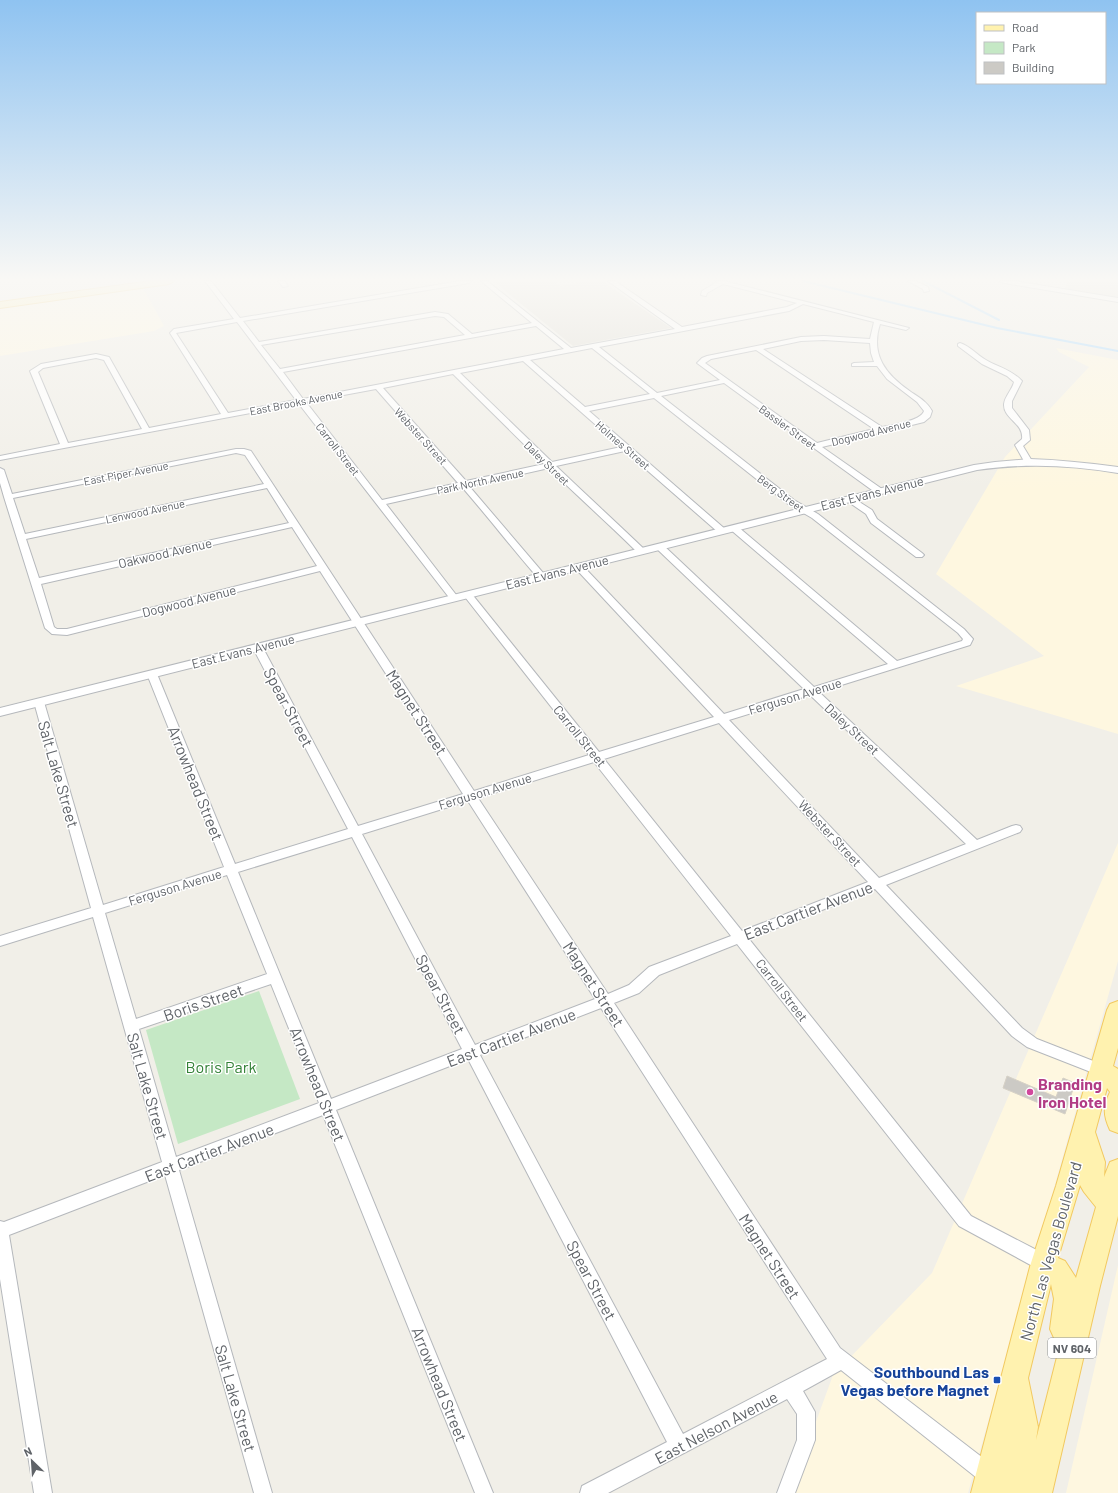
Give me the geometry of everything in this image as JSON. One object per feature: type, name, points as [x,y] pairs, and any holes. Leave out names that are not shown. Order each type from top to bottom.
[{"type":"main road","name":"North Las Vegas Boulevard","points":[[992,1487],[1015,1375],[1044,1263],[1084,1134],[1118,1010]]},
{"type":"main road","points":[[1102,1070],[1113,1077],[1118,1086]]},
{"type":"main road","points":[[1118,1099],[1115,1115],[1118,1124]]},
{"type":"main road","points":[[1084,1134],[1093,1162],[1092,1184],[1100,1195],[1114,1206]]},
{"type":"main road","name":"NV 604","points":[[1038,1493],[1088,1282],[1114,1206],[1118,1170]]},
{"type":"main road","points":[[1044,1263],[1056,1270],[1064,1282],[1066,1299],[1064,1329],[1072,1349]]},
{"type":"main road","points":[[1015,1375],[1024,1427],[1018,1475],[1022,1493]]},
{"type":"street","points":[[184,351],[226,416]]},
{"type":"street","name":"Carroll Street","points":[[262,351],[454,598]]},
{"type":"street","points":[[278,371],[390,351]]},
{"type":"street","name":"East Brooks Avenue","points":[[0,458],[570,351]]},
{"type":"street","name":"Berg Street","points":[[599,351],[791,502],[815,516],[962,631],[968,639]]},
{"type":"street","name":"Bassler Street","points":[[739,351],[709,357],[701,361],[701,363],[879,492]]},
{"type":"street","points":[[762,351],[881,430]]},
{"type":"street","name":"Dogwood Avenue","points":[[815,446],[921,420],[928,412],[922,402],[897,384],[878,364],[873,351]]},
{"type":"street","points":[[971,351],[981,360],[1012,375],[1018,381],[1018,386],[1009,400],[1008,406],[1011,413],[1023,424],[1028,434],[1026,440],[1019,445],[1028,461]]},
{"type":"street","points":[[65,446],[34,371],[36,368],[49,364],[103,356],[107,358],[147,431]]},
{"type":"street","name":"Holmes Street","points":[[525,359],[722,531]]},
{"type":"street","points":[[854,365],[878,364]]},
{"type":"street","name":"Daley Street","points":[[455,372],[588,502],[608,518],[641,551]]},
{"type":"street","points":[[583,410],[724,381]]},
{"type":"street","name":"Webster Street","points":[[378,387],[498,523],[514,545],[541,576]]},
{"type":"street","name":"Park North Avenue","points":[[380,503],[627,448]]},
{"type":"street","name":"Magnet Street","points":[[244,451],[248,453],[270,485],[834,1354],[843,1360],[992,1487]]},
{"type":"street","name":"East Piper Avenue","points":[[8,496],[244,451]]},
{"type":"street","name":"East Evans Avenue","points":[[0,712],[977,467],[1028,461],[1090,465],[1118,470]]},
{"type":"street","points":[[0,470],[35,582]]},
{"type":"street","name":"Lenwood Avenue","points":[[21,537],[270,485]]},
{"type":"street","points":[[850,499],[869,512],[874,521],[919,555]]},
{"type":"street","name":"Oakwood Avenue","points":[[35,582],[295,524]]},
{"type":"street","points":[[734,528],[896,665]]},
{"type":"street","name":"Daley Street","points":[[660,547],[975,845]]},
{"type":"street","name":"Dogwood Avenue","points":[[35,582],[50,628],[55,632],[67,632],[323,567]]},
{"type":"street","name":"Webster Street","points":[[579,567],[1017,1032],[1032,1043],[1102,1070]]},
{"type":"street","name":"Carroll Street","points":[[468,595],[965,1221],[1044,1263]]},
{"type":"street","name":"Ferguson Avenue","points":[[0,941],[896,665],[966,643],[968,639]]},
{"type":"street","name":"Spear Street","points":[[258,648],[679,1446]]},
{"type":"street","name":"Arrowhead Street","points":[[152,674],[484,1493]]},
{"type":"street","name":"Salt Lake Street","points":[[39,702],[263,1493]]},
{"type":"street","name":"East Cartier Avenue","points":[[0,1230],[605,1001],[634,989],[654,971],[1016,829]]},
{"type":"street","name":"Boris Street","points":[[131,1026],[275,977]]},
{"type":"street","points":[[0,1230],[43,1493]]},
{"type":"street","name":"East Nelson Avenue","points":[[589,1493],[843,1360]]},
{"type":"street","points":[[786,1493],[806,1440],[806,1412],[791,1388]]},
{"type":"shaded area","points":[[0,351],[33,351],[0,356]]},
{"type":"shaded area","points":[[1058,351],[1070,351],[1118,360],[1118,734],[956,686],[1044,656],[936,574],[1005,457],[1089,367]]},
{"type":"shaded area","points":[[1118,843],[1118,961],[968,1493],[790,1493],[833,1375],[932,1273]]},
{"type":"shaded area","points":[[1118,1265],[1118,1493],[1066,1493]]},
{"type":"green space","name":"Boris Park","points":[[259,991],[300,1099],[178,1144],[146,1030]]},
{"type":"building","name":"Branding Iron Hotel","points":[[1007,1076],[1056,1097],[1063,1078],[1075,1083],[1065,1114],[1003,1088]]},
{"type":"place","name":"Branding Iron Hotel","points":[[1030,1092]]},
{"type":"place","name":"Southbound Las Vegas before Magnet","points":[[997,1380]]}]
